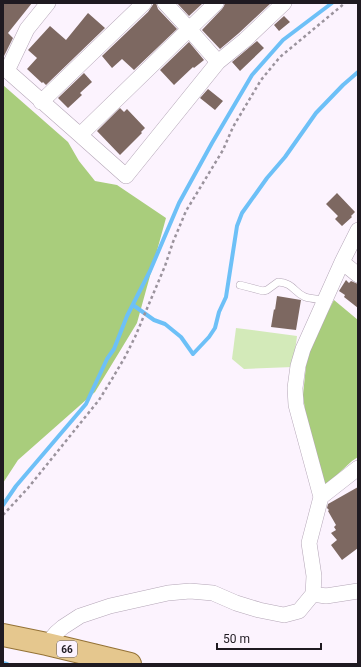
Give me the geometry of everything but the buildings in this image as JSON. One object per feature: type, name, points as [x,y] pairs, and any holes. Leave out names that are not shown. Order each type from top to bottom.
[{"type":"main road","name":"66","points":[[3,635],[130,664]]},
{"type":"street","points":[[48,3],[28,29],[5,69],[126,176],[218,62],[245,40],[284,3]]},
{"type":"street","points":[[42,102],[144,3]]},
{"type":"street","points":[[165,3],[218,62]]},
{"type":"street","points":[[80,136],[216,3]]},
{"type":"street","points":[[47,644],[63,627],[80,616],[110,606],[168,593],[190,591],[213,593],[236,603],[259,610],[284,615],[299,611],[313,594],[314,576],[309,543],[321,497],[296,405],[295,388],[298,366],[303,349],[324,300],[358,230]]},
{"type":"street","points":[[342,262],[358,275]]},
{"type":"street","points":[[321,497],[358,468]]},
{"type":"street","points":[[313,594],[326,596],[358,590],[358,585]]},
{"type":"lane","points":[[240,285],[263,291],[267,290],[278,282],[285,282],[306,297],[324,300]]},
{"type":"path","points":[[3,515],[28,488],[99,400],[112,379],[135,337],[166,266],[173,242],[186,211],[219,156],[233,127],[261,80],[280,57],[345,3]]},
{"type":"green space","points":[[3,85],[68,142],[79,161],[95,181],[117,185],[166,218],[137,323],[95,392],[18,460],[3,483]]},
{"type":"green space","points":[[334,300],[358,320],[358,457],[326,485],[320,475],[307,426],[303,395],[307,356]]},
{"type":"green space","points":[[236,328],[297,336],[293,367],[244,369],[232,359]]},
{"type":"waterway","points":[[3,505],[16,486],[86,404],[107,359],[114,349],[127,316],[150,271],[179,203],[252,75],[283,40],[332,3]]},
{"type":"waterway","points":[[133,305],[154,320],[165,324],[181,337],[193,354],[209,337],[215,328],[219,312],[226,297],[237,226],[242,213],[267,178],[285,157],[316,113],[358,72]]},
{"type":"waterway","points":[[3,663],[7,664]]}]
